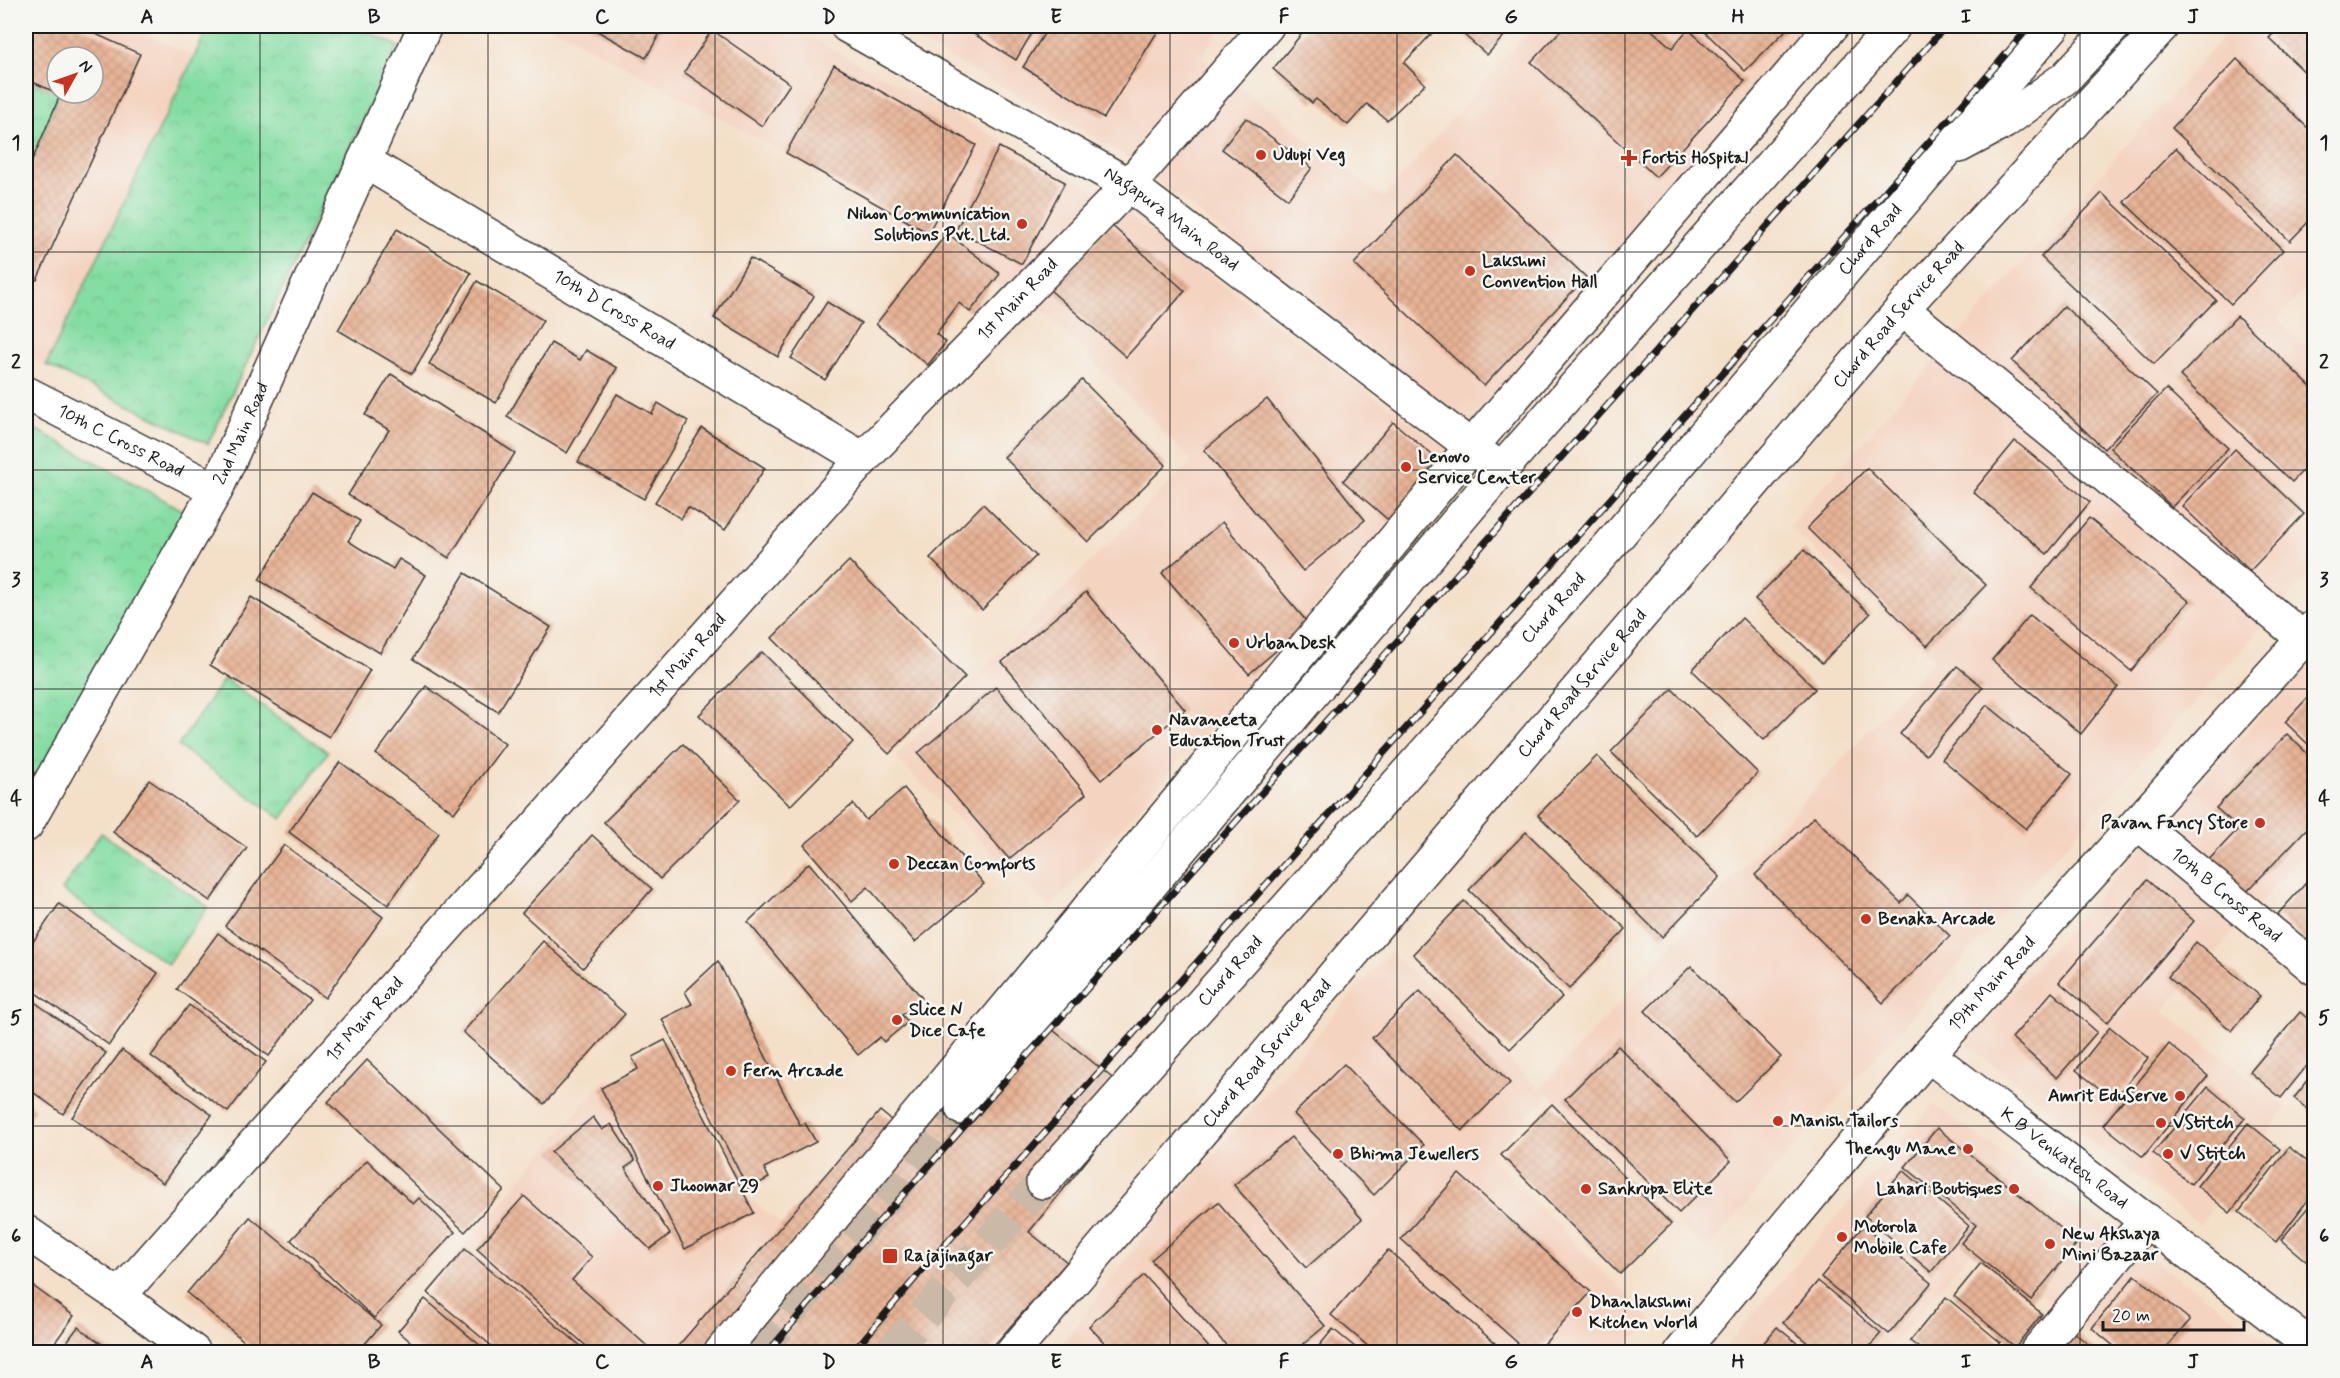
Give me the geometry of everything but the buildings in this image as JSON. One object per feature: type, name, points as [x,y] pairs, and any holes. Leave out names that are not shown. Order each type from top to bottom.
[{"type":"street","name":"2nd Main Road","points":[[26,825],[216,490],[425,26]]},
{"type":"street","name":"Nagapura Main Road","points":[[847,26],[1129,185],[1501,470]]},
{"type":"street","name":"1st Main Road","points":[[119,1296],[863,459],[1129,185],[1267,26]]},
{"type":"street","points":[[721,1353],[1472,446],[1832,26]]},
{"type":"street","points":[[962,1108],[1501,470],[1894,26]]},
{"type":"street","name":"Chord Road","points":[[1042,1182],[1610,545],[2053,26]]},
{"type":"street","points":[[1944,154],[2004,122],[2065,78],[2114,26]]},
{"type":"street","name":"Chord Road Service Road","points":[[1013,1353],[1902,309],[2162,26]]},
{"type":"street","name":"10th D Cross Road","points":[[364,161],[863,459]]},
{"type":"street","points":[[1902,309],[2309,633]]},
{"type":"street","name":"10th C Cross Road","points":[[26,393],[216,490]]},
{"type":"street","name":"19th Main Road","points":[[1681,1353],[1928,1055],[2309,633]]},
{"type":"street","name":"10th B Cross Road","points":[[2138,823],[2314,968]]},
{"type":"street","name":"K B Venkatesh Road","points":[[1928,1055],[2314,1348]]},
{"type":"street","points":[[2036,1353],[2147,1220]]},
{"type":"street","points":[[26,1232],[119,1296],[194,1353]]},
{"type":"shaded area","points":[[26,26],[128,26],[194,57],[46,365],[26,355]]},
{"type":"shaded area","points":[[550,26],[789,26],[1086,185],[1451,452],[1050,909],[895,757],[1192,461],[1051,318],[779,150]]},
{"type":"shaded area","points":[[892,26],[1223,26],[1201,57],[1383,197],[1533,26],[1809,26],[1470,431],[1301,291],[1120,152]]},
{"type":"shaded area","points":[[2233,26],[2314,26],[2314,279],[2278,320],[2314,353],[2314,569],[1776,1168],[1707,1251],[1549,1094],[1489,1156],[1652,1320],[1621,1352],[1056,1352],[1151,1226],[1389,952],[1540,1089],[1934,659],[1788,526]]},
{"type":"shaded area","points":[[2314,657],[2314,843],[2163,1011],[2287,1106],[2200,1225],[1966,1044]]},
{"type":"shaded area","points":[[606,1078],[782,1225],[671,1352],[415,1352],[391,1333]]},
{"type":"shaded area","points":[[1933,1104],[2283,1352],[2112,1352],[1978,1243],[1886,1352],[1721,1352]]},
{"type":"green space","points":[[209,26],[354,26],[398,46],[208,444],[46,365]]},
{"type":"green space","points":[[26,79],[45,87],[45,105],[55,105],[26,175]]},
{"type":"green space","points":[[26,424],[186,512],[26,799]]},
{"type":"green space","points":[[224,679],[328,752],[282,819],[178,746]]},
{"type":"green space","points":[[101,833],[208,907],[168,964],[62,890]]},
{"type":"tunnel","points":[[757,1352],[962,1108]]},
{"type":"tunnel","points":[[891,1352],[1043,1182]]},
{"type":"railway","points":[[768,1352],[869,1233],[1946,26]]},
{"type":"railway","points":[[853,1352],[918,1275],[2030,26]]},
{"type":"place","name":"Udupi Veg","points":[[1261,155]]},
{"type":"place","name":"Fortis Hospital","points":[[1629,158]]},
{"type":"place","name":"Nihon Communication Solutions Pvt. Ltd.","points":[[1022,224]]},
{"type":"place","name":"Lakshmi Convention Hall","points":[[1470,271]]},
{"type":"place","name":"Lenovo Service Center","points":[[1406,467]]},
{"type":"place","name":"UrbanDesk","points":[[1234,643]]},
{"type":"place","name":"Navaneeta Education Trust","points":[[1157,730]]},
{"type":"place","name":"Pavan Fancy Store","points":[[2260,823]]},
{"type":"place","name":"Deccan Comforts","points":[[894,864]]},
{"type":"place","name":"Benaka Arcade","points":[[1866,919]]},
{"type":"place","name":"Slice N Dice Cafe","points":[[897,1020]]},
{"type":"place","name":"Fern Arcade","points":[[731,1071]]},
{"type":"place","name":"Amrit EduServe","points":[[2180,1096]]},
{"type":"place","name":"Manish Tailors","points":[[1778,1121]]},
{"type":"place","name":"VStitch","points":[[2161,1123]]},
{"type":"place","name":"Thengu Mane","points":[[1968,1149]]},
{"type":"place","name":"Bhima Jewellers","points":[[1338,1154]]},
{"type":"place","name":"V Stitch","points":[[2168,1154]]},
{"type":"place","name":"Jhoomar 29","points":[[658,1186]]},
{"type":"place","name":"Sankrupa Elite","points":[[1586,1189]]},
{"type":"place","name":"Lahari Boutiques","points":[[2014,1189]]},
{"type":"place","name":"Motorola Mobile Cafe","points":[[1842,1237]]},
{"type":"place","name":"New Akshaya Mini Bazaar","points":[[2050,1244]]},
{"type":"place","name":"Rajajinagar","points":[[890,1256]]},
{"type":"place","name":"Dhanlakshmi Kitchen World","points":[[1577,1312]]}]
